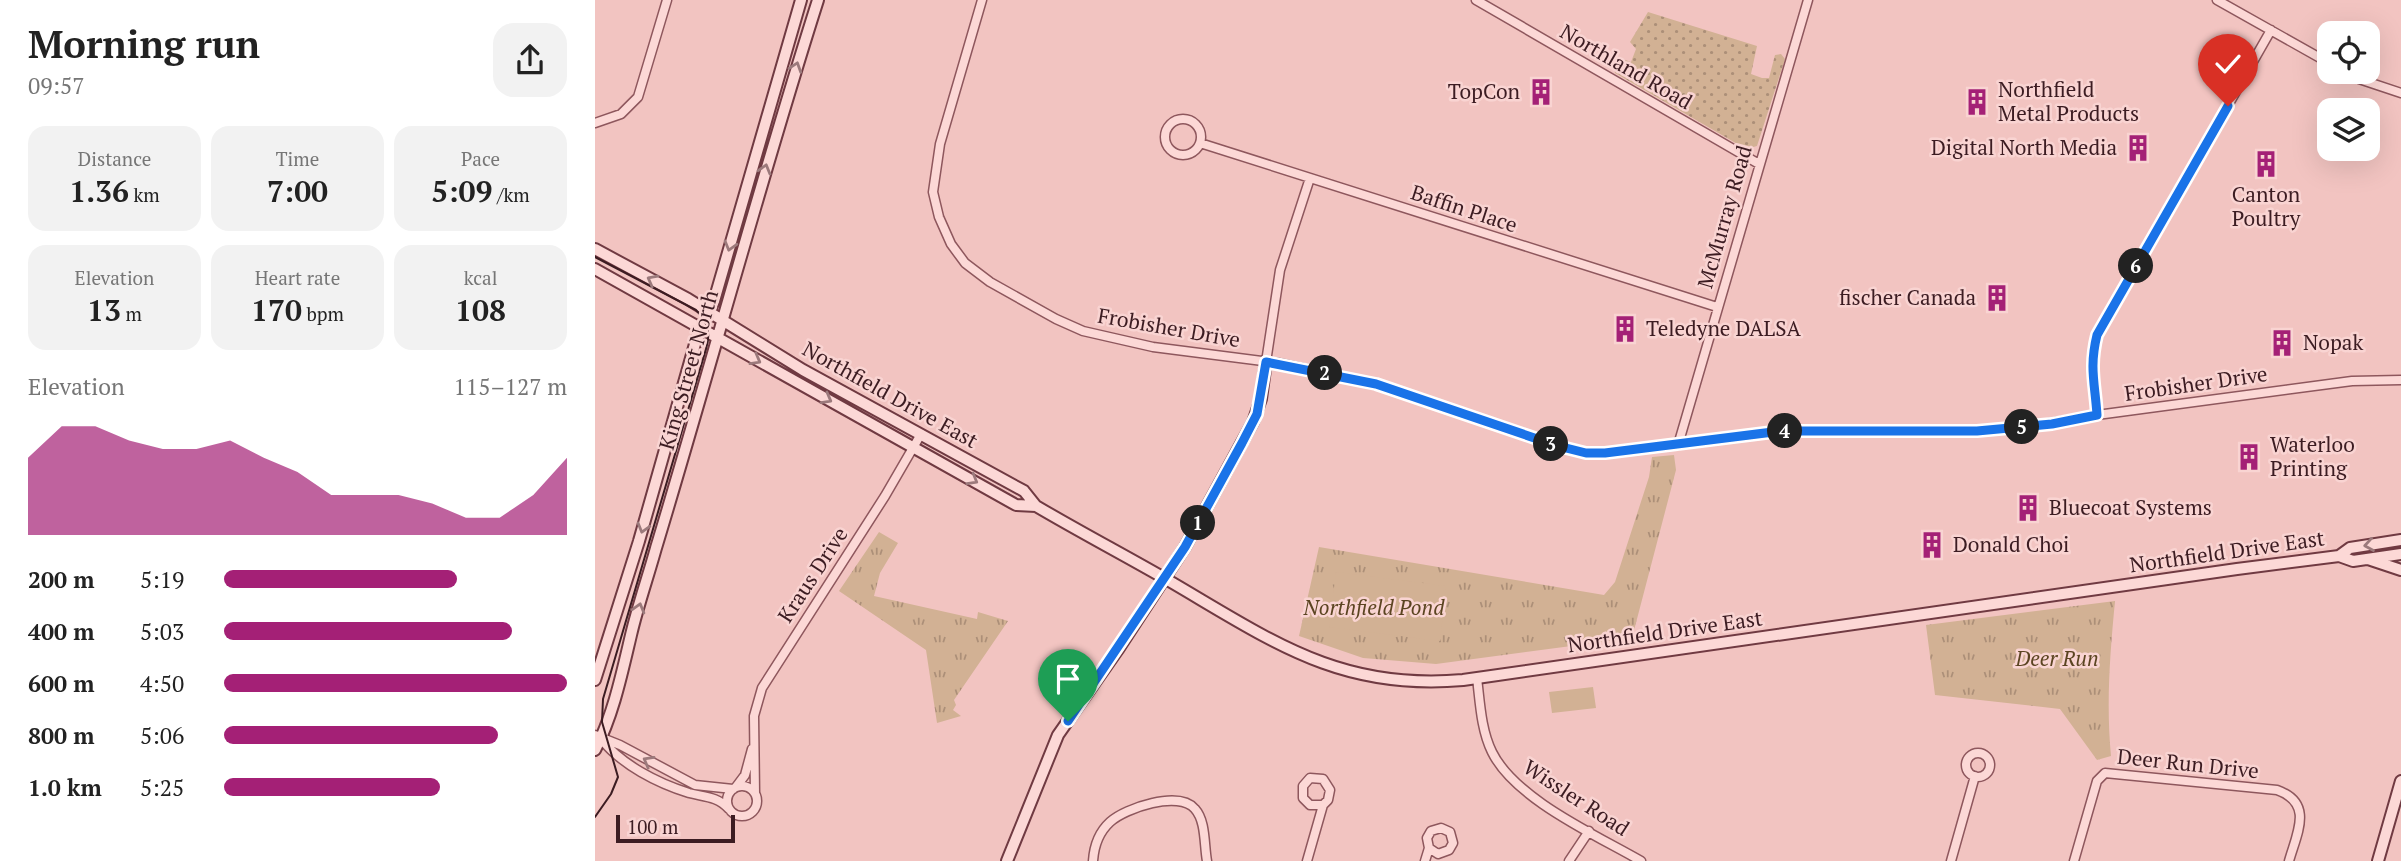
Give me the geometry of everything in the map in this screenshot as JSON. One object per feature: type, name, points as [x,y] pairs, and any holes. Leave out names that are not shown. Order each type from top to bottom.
[{"type":"main road","name":"King Street North","points":[[595,680],[639,541],[695,344],[709,312],[801,0]]},
{"type":"main road","name":"King Street North","points":[[595,750],[723,322],[781,112],[818,0]]},
{"type":"main road","name":"Northfield Drive East","points":[[595,249],[709,312],[803,370],[1024,491],[1035,506],[1284,647],[1342,671],[1384,680],[1440,682],[1477,678],[2339,556],[2353,561],[2401,554]]},
{"type":"main road","name":"Northfield Drive East","points":[[595,269],[1016,505],[1035,506]]},
{"type":"main road","points":[[1007,861],[1058,735],[1185,547],[1253,422],[1261,399],[1266,362]]},
{"type":"main road","name":"Northfield Drive East","points":[[2339,556],[2350,548],[2401,540]]},
{"type":"main road","points":[[2368,559],[2401,570]]},
{"type":"main road","points":[[2378,861],[2401,780]]},
{"type":"street","points":[[595,123],[621,114],[638,97],[667,0]]},
{"type":"street","name":"Frobisher Drive","points":[[982,0],[940,144],[933,192],[939,217],[951,244],[965,263],[991,282],[1056,319],[1083,331],[1153,347],[1266,362],[1376,384],[1551,444],[1586,453],[1605,453],[1781,431],[1977,431],[2052,424],[2097,415],[2352,382],[2401,380]]},
{"type":"street","name":"Northland Road","points":[[1476,0],[1759,164]]},
{"type":"street","name":"McMurray Road","points":[[1678,444],[1808,0]]},
{"type":"street","points":[[2217,0],[2317,56]]},
{"type":"street","points":[[2097,415],[2092,356],[2097,335],[2271,30]]},
{"type":"street","points":[[2373,84],[2401,93]]},
{"type":"street","points":[[1191,121],[1201,132],[1200,143],[1191,153],[1178,154],[1172,151],[1166,142],[1167,131],[1172,122],[1191,121]]},
{"type":"street","name":"Baffin Place","points":[[1200,143],[1717,307]]},
{"type":"street","points":[[1266,362],[1280,270],[1310,178]]},
{"type":"street","name":"Kraus Drive","points":[[755,793],[755,711],[769,675],[856,542],[921,434]]},
{"type":"street","name":"Wissler Road","points":[[1477,678],[1487,738],[1498,763],[1527,792],[1641,861]]},
{"type":"street","points":[[598,737],[620,745],[695,785],[734,788],[746,786],[755,793],[757,805],[751,814],[739,816],[713,798],[663,783],[621,760],[598,737]]},
{"type":"street","name":"Kraus Drive","points":[[734,788],[745,775],[754,742]]},
{"type":"street","name":"Deer Run Drive","points":[[2074,861],[2097,781],[2105,773],[2119,773],[2277,790],[2290,795],[2298,804],[2300,817],[2289,861]]},
{"type":"street","points":[[1951,861],[1975,776]]},
{"type":"street","points":[[729,808],[727,798],[734,788]]},
{"type":"street","points":[[1093,861],[1096,840],[1108,824],[1123,812],[1153,803],[1175,801],[1184,801],[1193,806],[1199,814],[1207,861]]},
{"type":"street","points":[[1307,861],[1322,805]]},
{"type":"street","points":[[1569,861],[1589,831]]},
{"type":"street","points":[[1425,861],[1429,848]]},
{"type":"green space","points":[[1648,12],[1757,46],[1751,74],[1762,78],[1769,78],[1775,55],[1781,54],[1785,59],[1757,146],[1746,149],[1615,73],[1613,65],[1620,58],[1631,62],[1636,49],[1630,42]]},
{"type":"green space","name":"Northfield Pond","points":[[1674,455],[1676,470],[1632,638],[1436,664],[1363,658],[1299,636],[1319,547],[1604,595],[1615,582],[1649,477],[1652,457]]},
{"type":"green space","points":[[879,532],[898,543],[880,573],[874,596],[977,619],[978,612],[1008,621],[954,700],[956,705],[953,710],[961,716],[937,723],[926,650],[839,591]]},
{"type":"green space","points":[[1336,572],[1446,586],[1440,641],[1329,627]]},
{"type":"green space","name":"Deer Run","points":[[2115,601],[2109,698],[2111,756],[2097,760],[2060,709],[1935,695],[1926,625]]},
{"type":"green space","points":[[1593,687],[1596,708],[1552,713],[1549,692]]},
{"type":"tram line","points":[[595,257],[696,310],[706,323],[708,333],[706,349],[603,699],[602,722],[618,777],[611,794],[595,817]]},
{"type":"place","name":"TopCon","points":[[1541,92]]},
{"type":"place","name":"Northfield Metal Products","points":[[1977,102]]},
{"type":"place","name":"Digital North Media","points":[[2138,148]]},
{"type":"place","name":"Canton Poultry","points":[[2266,164]]},
{"type":"place","name":"fischer Canada","points":[[1997,298]]},
{"type":"place","name":"Teledyne DALSA","points":[[1625,329]]},
{"type":"place","name":"Nopak","points":[[2282,343]]},
{"type":"place","name":"Waterloo Printing","points":[[2249,457]]},
{"type":"place","name":"Bluecoat Systems","points":[[2028,508]]},
{"type":"place","name":"Donald Choi","points":[[1932,545]]},
{"type":"route","points":[[1068,721],[1185,547],[1257,414],[1266,362],[1376,384],[1586,453],[1605,453],[1781,431],[1977,431],[2052,424],[2097,415],[2092,376],[2092,356],[2097,335],[2228,106]]}]
